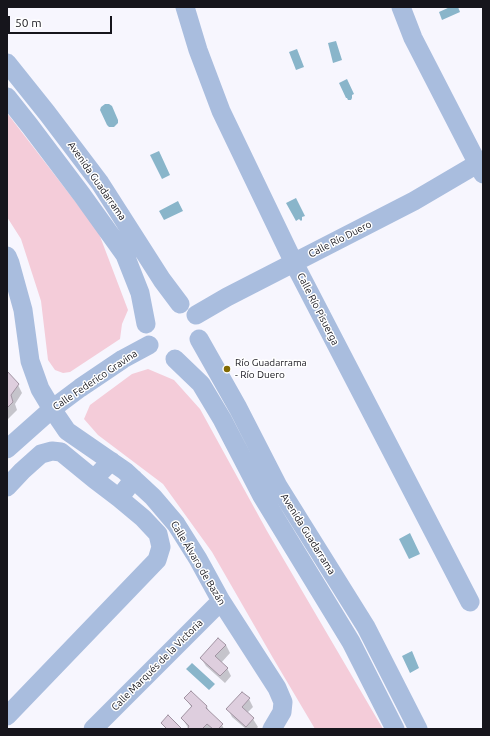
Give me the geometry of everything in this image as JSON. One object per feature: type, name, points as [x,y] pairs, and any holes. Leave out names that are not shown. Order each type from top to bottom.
[{"type":"street","name":"Calle Río Pisuerga","points":[[185,7],[198,50],[221,111],[294,263],[470,602]]},
{"type":"street","points":[[401,7],[413,38],[481,166]]},
{"type":"street","name":"Avenida Guadarrama","points":[[7,63],[47,112],[100,183],[162,280],[180,304]]},
{"type":"street","name":"Avenida Guadarrama","points":[[7,97],[78,189],[125,255],[140,293],[146,324]]},
{"type":"street","name":"Calle Río Duero","points":[[196,315],[226,296],[294,263],[481,166]]},
{"type":"street","name":"Calle Álvaro de Bazán","points":[[7,256],[23,310],[30,361],[40,388],[67,431],[125,471],[153,497],[176,524],[198,559],[221,601],[277,688],[283,702],[282,712],[272,729]]},
{"type":"street","points":[[180,304],[189,308],[196,315],[199,322],[199,339],[196,347],[190,353],[175,359],[167,358],[154,351],[149,345],[145,332],[146,324],[155,310],[163,305],[180,304]]},
{"type":"street","name":"Avenida Guadarrama","points":[[199,339],[238,408],[278,486],[366,627],[418,729]]},
{"type":"street","name":"Calle Federico Gravina","points":[[7,449],[52,409],[80,388],[149,345]]},
{"type":"street","name":"Avenida Guadarrama","points":[[175,359],[201,384],[222,419],[262,496],[351,642],[395,729]]},
{"type":"street","points":[[7,486],[41,454],[52,451],[61,452],[143,518],[158,534],[161,547],[157,560],[7,716]]},
{"type":"street","points":[[94,479],[111,461]]},
{"type":"street","points":[[119,498],[134,479]]},
{"type":"street","name":"Calle Marqués de la Victoria","points":[[93,729],[221,601]]},
{"type":"shaded area","points":[[7,113],[98,231],[128,310],[122,324],[120,339],[70,372],[63,373],[55,370],[48,360],[41,301],[21,239],[7,217]]},
{"type":"shaded area","points":[[148,369],[174,380],[200,409],[267,531],[383,729],[315,729],[212,552],[163,484],[98,435],[84,419],[90,405],[132,374]]},
{"type":"water","points":[[450,7],[458,7],[460,12],[442,20],[439,12]]},
{"type":"water","points":[[336,41],[342,60],[333,63],[328,43]]},
{"type":"water","points":[[297,49],[304,67],[296,70],[289,52]]},
{"type":"water","points":[[347,79],[354,94],[352,95],[351,100],[346,98],[339,83]]},
{"type":"water","points":[[105,104],[112,106],[118,120],[118,123],[114,127],[109,127],[107,125],[100,110]]},
{"type":"water","points":[[159,151],[170,175],[162,179],[150,155]]},
{"type":"water","points":[[296,198],[305,216],[302,217],[301,221],[299,219],[296,221],[286,203]]},
{"type":"water","points":[[178,201],[183,211],[164,220],[159,211]]},
{"type":"water","points":[[410,533],[420,554],[409,559],[399,539]]},
{"type":"water","points":[[412,651],[419,668],[410,673],[402,656]]},
{"type":"water","points":[[192,663],[215,684],[209,690],[186,669]]},
{"type":"building","points":[[7,371],[19,384],[11,395],[13,402],[7,408]]},
{"type":"building","points":[[218,638],[226,645],[215,656],[228,668],[220,676],[200,658]]},
{"type":"building","points":[[191,691],[223,724],[218,729],[213,729],[207,724],[202,729],[188,728],[189,726],[181,718],[192,706],[184,698]]},
{"type":"building","points":[[242,692],[250,698],[242,707],[254,718],[246,727],[226,709]]},
{"type":"building","points":[[168,715],[182,729],[167,729],[161,723]]},
{"type":"place","name":"Río Guadarrama - Río Duero","points":[[227,369]]}]
